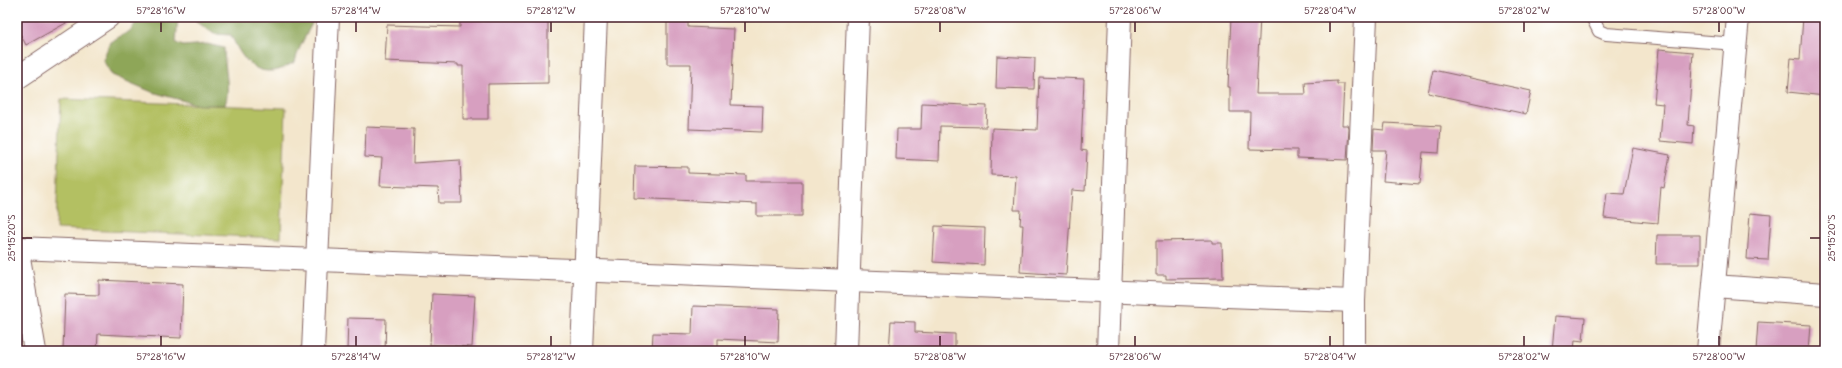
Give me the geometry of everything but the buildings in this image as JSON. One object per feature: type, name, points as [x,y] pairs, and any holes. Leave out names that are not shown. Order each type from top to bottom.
[{"type":"street","points":[[17,78],[108,17]]},
{"type":"street","points":[[313,351],[328,17]]},
{"type":"street","points":[[582,351],[596,17]]},
{"type":"street","points":[[846,351],[858,17]]},
{"type":"street","points":[[1108,351],[1120,17]]},
{"type":"street","points":[[1354,351],[1354,301],[1366,17]]},
{"type":"street","points":[[1708,351],[1738,17]]},
{"type":"street","points":[[35,351],[17,247],[1354,301]]},
{"type":"street","points":[[1714,286],[1825,294]]},
{"type":"lane","points":[[1592,17],[1598,31],[1606,34],[1736,44]]},
{"type":"green space","points":[[140,17],[178,17],[176,43],[183,46],[207,44],[224,48],[227,85],[227,98],[225,105],[199,105],[152,92],[112,75],[103,60],[110,42],[130,31]]},
{"type":"green space","points":[[195,17],[315,17],[301,45],[295,62],[280,69],[269,71],[254,67],[248,62],[238,50],[231,35],[214,34],[196,21]]},
{"type":"green space","points":[[61,99],[286,108],[281,238],[56,229]]}]
